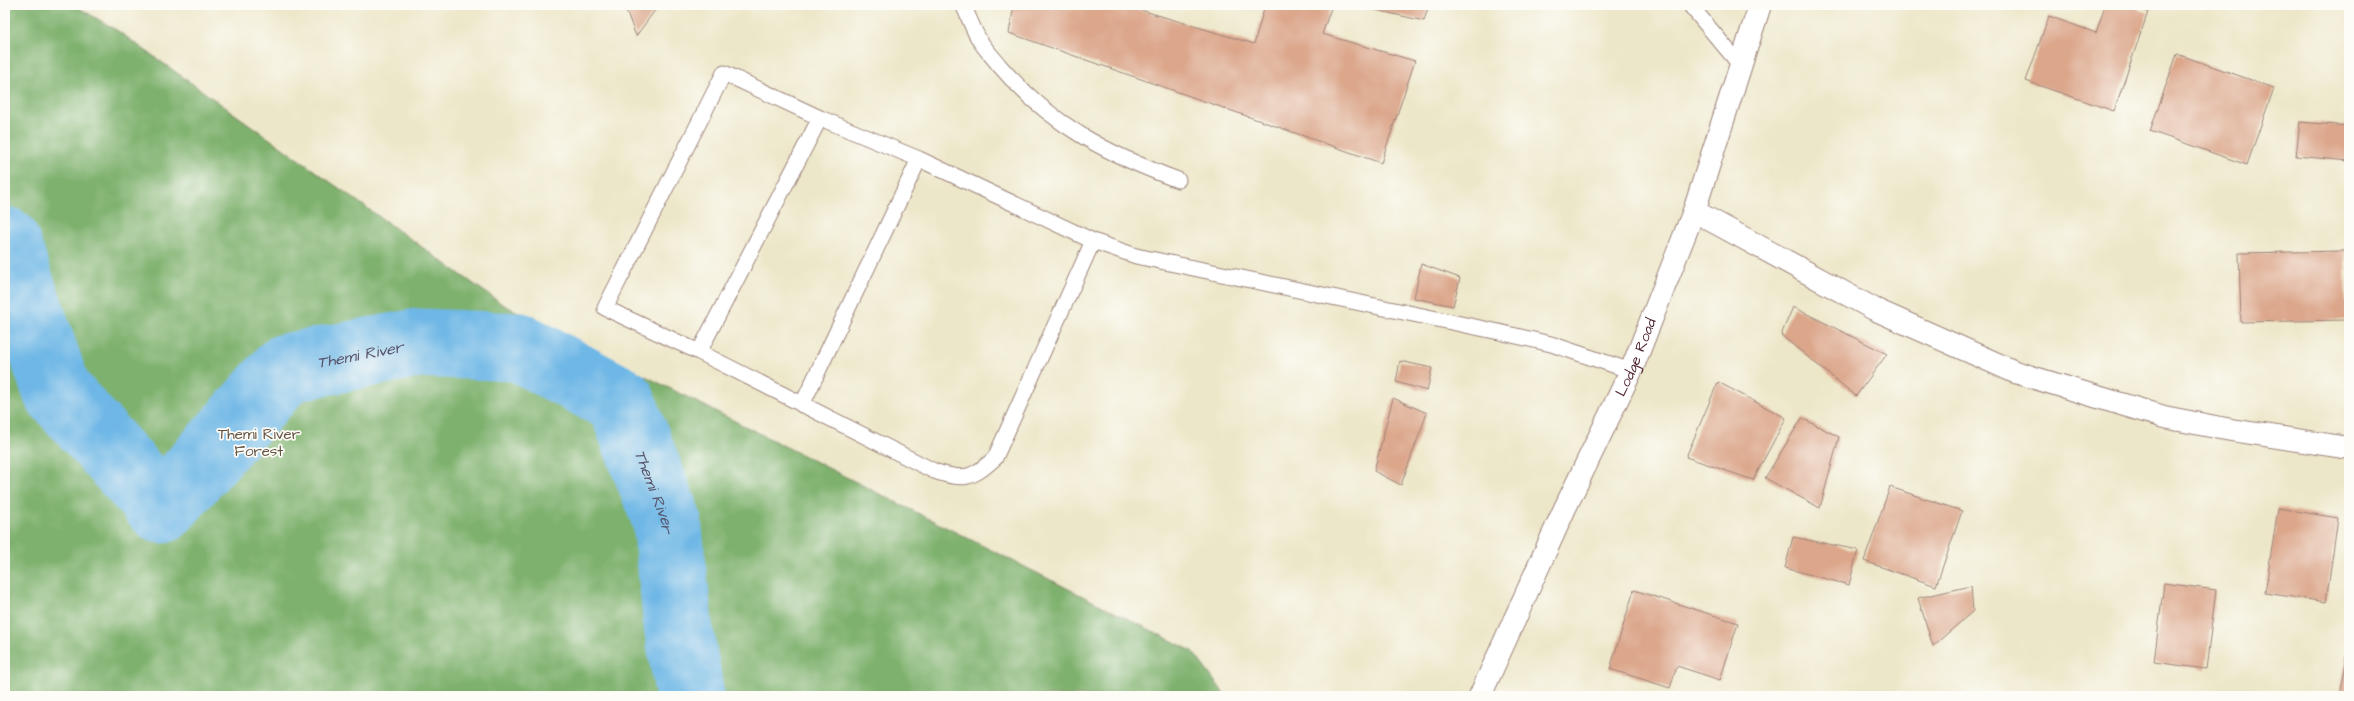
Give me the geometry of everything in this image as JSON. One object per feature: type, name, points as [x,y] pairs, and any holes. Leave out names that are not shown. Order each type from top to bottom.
[{"type":"street","name":"Lodge Road","points":[[1480,696],[1565,508],[1631,371],[1694,211],[1760,5]]},
{"type":"street","points":[[1694,211],[1874,309],[2015,372],[2164,416],[2253,433],[2349,448]]},
{"type":"lane","points":[[964,5],[980,41],[1018,87],[1058,121],[1099,147],[1132,163],[1178,180]]},
{"type":"lane","points":[[1690,5],[1741,66]]},
{"type":"lane","points":[[1093,241],[995,458],[978,474],[955,478],[934,471],[699,352],[605,308],[724,74],[820,118],[919,159],[1093,241],[1136,256],[1551,344],[1631,371]]},
{"type":"lane","points":[[699,352],[820,118]]},
{"type":"lane","points":[[802,405],[919,159]]},
{"type":"green space","name":"Themi River Forest","points":[[5,5],[74,5],[118,31],[502,304],[1192,651],[1226,696],[5,696]]},
{"type":"building","points":[[624,5],[659,5],[636,36]]},
{"type":"building","points":[[1014,5],[1124,5],[1254,44],[1265,5],[1332,5],[1322,34],[1415,61],[1381,163],[1009,33]]},
{"type":"building","points":[[1354,5],[1429,5],[1424,21]]},
{"type":"building","points":[[2105,5],[2130,5],[2148,12],[2114,111],[2026,81],[2049,16],[2096,33]]},
{"type":"building","points":[[2177,54],[2274,88],[2247,165],[2150,131]]},
{"type":"building","points":[[2300,122],[2349,126],[2349,161],[2296,156]]},
{"type":"building","points":[[2345,251],[2346,320],[2241,322],[2239,253]]},
{"type":"building","points":[[1421,264],[1460,278],[1453,306],[1414,298]]},
{"type":"building","points":[[1793,307],[1887,354],[1856,396],[1781,335]]},
{"type":"building","points":[[1400,361],[1432,368],[1427,391],[1396,382]]},
{"type":"building","points":[[1718,382],[1786,418],[1753,480],[1686,457]]},
{"type":"building","points":[[1393,398],[1427,413],[1401,485],[1374,471]]},
{"type":"building","points":[[1802,418],[1839,437],[1820,508],[1765,478]]},
{"type":"building","points":[[1890,487],[1962,511],[1936,586],[1864,561]]},
{"type":"building","points":[[2278,508],[2338,518],[2326,602],[2265,593]]},
{"type":"building","points":[[1793,537],[1858,550],[1849,585],[1785,568]]},
{"type":"building","points":[[2164,583],[2216,590],[2206,669],[2154,662]]},
{"type":"building","points":[[1971,586],[1973,611],[1933,646],[1918,598]]},
{"type":"building","points":[[1634,590],[1738,623],[1720,680],[1677,666],[1670,688],[1610,669]]},
{"type":"building","points":[[2347,656],[2349,656],[2349,696],[2340,696]]},
{"type":"waterway","name":"Themi River","points":[[5,241],[57,391],[162,509],[286,368],[418,343],[519,347],[621,401],[667,521],[678,625],[690,696]]}]
